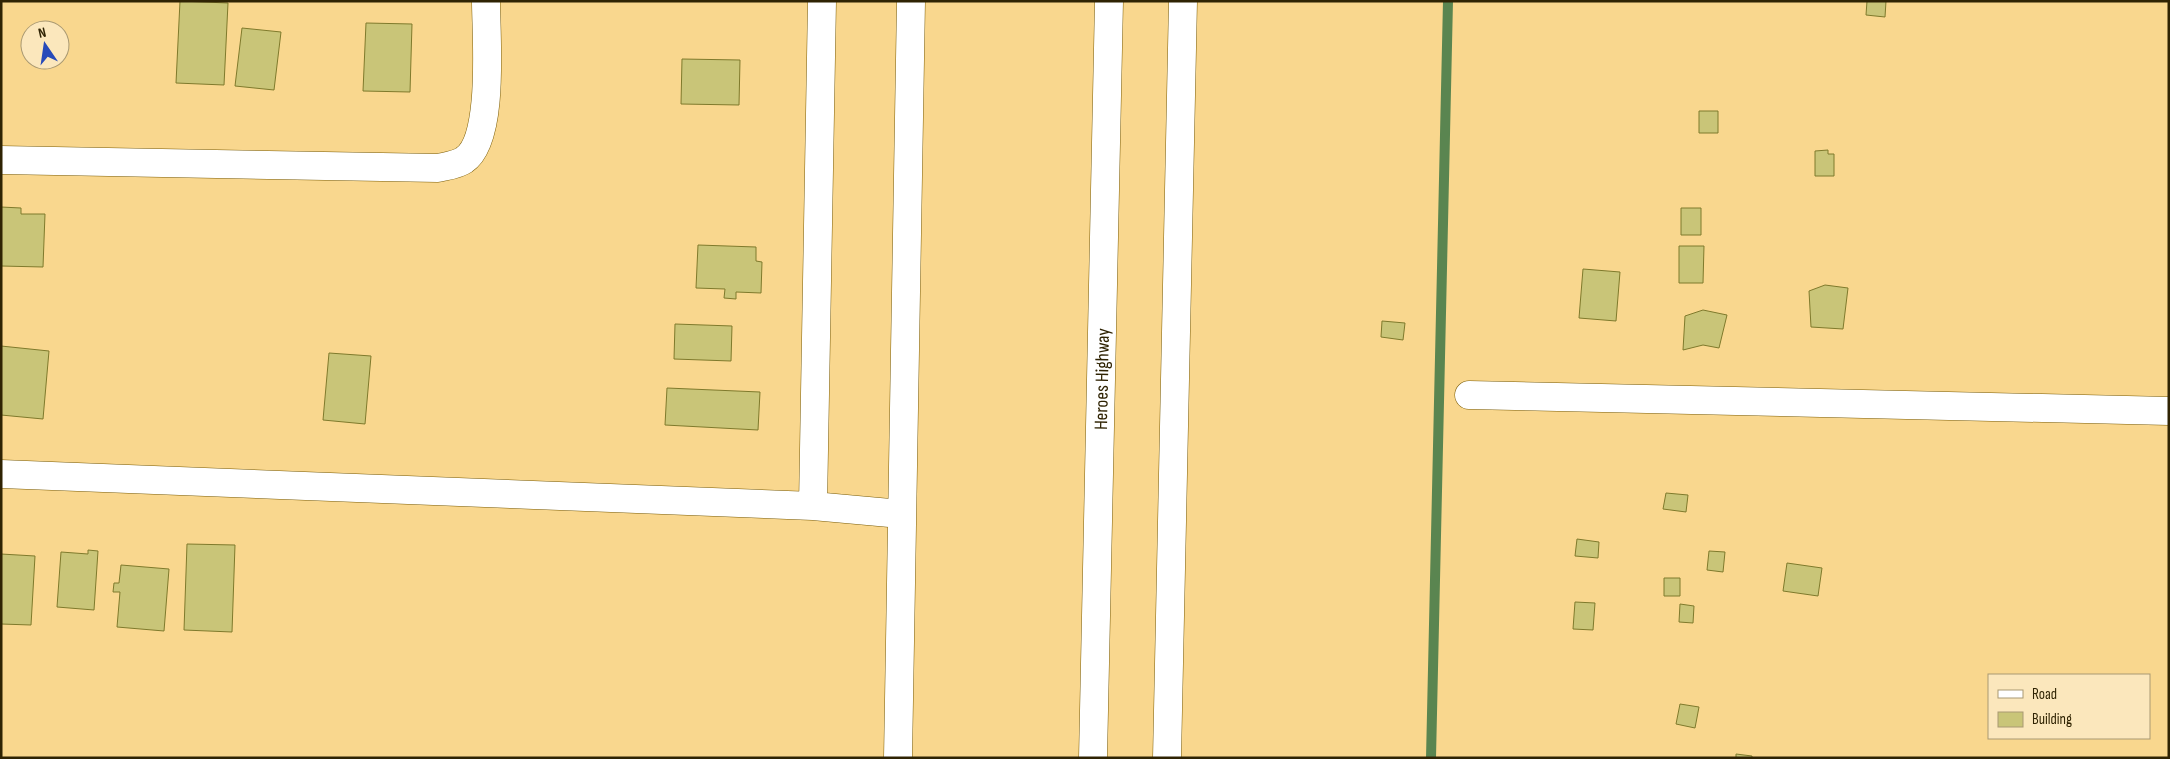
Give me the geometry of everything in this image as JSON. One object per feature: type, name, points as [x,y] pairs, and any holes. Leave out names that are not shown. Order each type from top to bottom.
[{"type":"street","points":[[1,160],[438,168],[463,161],[476,147],[486,105],[486,1]]},
{"type":"street","points":[[812,506],[822,1]]},
{"type":"street","points":[[898,758],[911,1]]},
{"type":"street","name":"Heroes Highway","points":[[1093,758],[1110,1]]},
{"type":"street","points":[[1167,758],[1183,1]]},
{"type":"street","points":[[1469,395],[2169,411]]},
{"type":"street","points":[[1,474],[812,506],[901,514]]},
{"type":"building","points":[[180,1],[228,3],[224,85],[176,83]]},
{"type":"building","points":[[1867,1],[1886,1],[1885,17],[1866,15]]},
{"type":"building","points":[[366,23],[412,24],[410,92],[363,91]]},
{"type":"building","points":[[242,28],[281,32],[274,90],[235,86]]},
{"type":"building","points":[[682,59],[740,60],[739,105],[681,104]]},
{"type":"building","points":[[1699,111],[1718,111],[1718,133],[1699,133]]},
{"type":"building","points":[[1828,150],[1828,154],[1834,154],[1834,176],[1815,176],[1815,151]]},
{"type":"building","points":[[1,207],[21,208],[21,214],[45,214],[43,267],[1,266]]},
{"type":"building","points":[[1681,208],[1701,208],[1701,235],[1681,235]]},
{"type":"building","points":[[698,245],[756,247],[756,261],[762,262],[761,293],[736,292],[736,299],[724,298],[725,289],[696,288]]},
{"type":"building","points":[[1679,246],[1704,246],[1703,283],[1679,283]]},
{"type":"building","points":[[1583,269],[1620,272],[1616,321],[1579,318]]},
{"type":"building","points":[[1825,285],[1848,288],[1843,329],[1811,327],[1809,291]]},
{"type":"building","points":[[1703,310],[1727,315],[1719,348],[1703,345],[1683,350],[1685,316]]},
{"type":"building","points":[[1382,321],[1405,323],[1403,340],[1381,337]]},
{"type":"building","points":[[675,324],[732,326],[731,361],[674,359]]},
{"type":"building","points":[[1,346],[49,351],[43,419],[1,415]]},
{"type":"building","points":[[329,353],[371,356],[365,424],[323,420]]},
{"type":"building","points":[[667,388],[760,392],[758,430],[665,425]]},
{"type":"building","points":[[1666,493],[1688,495],[1686,512],[1663,509]]},
{"type":"building","points":[[1577,539],[1599,542],[1598,558],[1575,556]]},
{"type":"building","points":[[187,544],[235,545],[232,632],[184,630]]},
{"type":"building","points":[[88,550],[98,551],[94,610],[57,607],[61,552],[88,554]]},
{"type":"building","points":[[1709,551],[1725,552],[1723,572],[1707,570]]},
{"type":"building","points":[[1,554],[35,556],[31,625],[1,624]]},
{"type":"building","points":[[1787,563],[1822,568],[1818,596],[1783,591]]},
{"type":"building","points":[[121,565],[169,569],[164,631],[117,627],[120,592],[113,592],[114,583],[119,583]]},
{"type":"building","points":[[1664,578],[1680,578],[1680,596],[1664,596]]},
{"type":"building","points":[[1575,602],[1595,603],[1593,630],[1573,629]]},
{"type":"building","points":[[1680,604],[1694,606],[1693,623],[1679,622]]},
{"type":"building","points":[[1680,704],[1699,707],[1695,728],[1676,724]]},
{"type":"building","points":[[1736,754],[1752,756],[1752,758],[1736,758]]},
{"type":"waterway","points":[[1431,758],[1448,1]]}]
